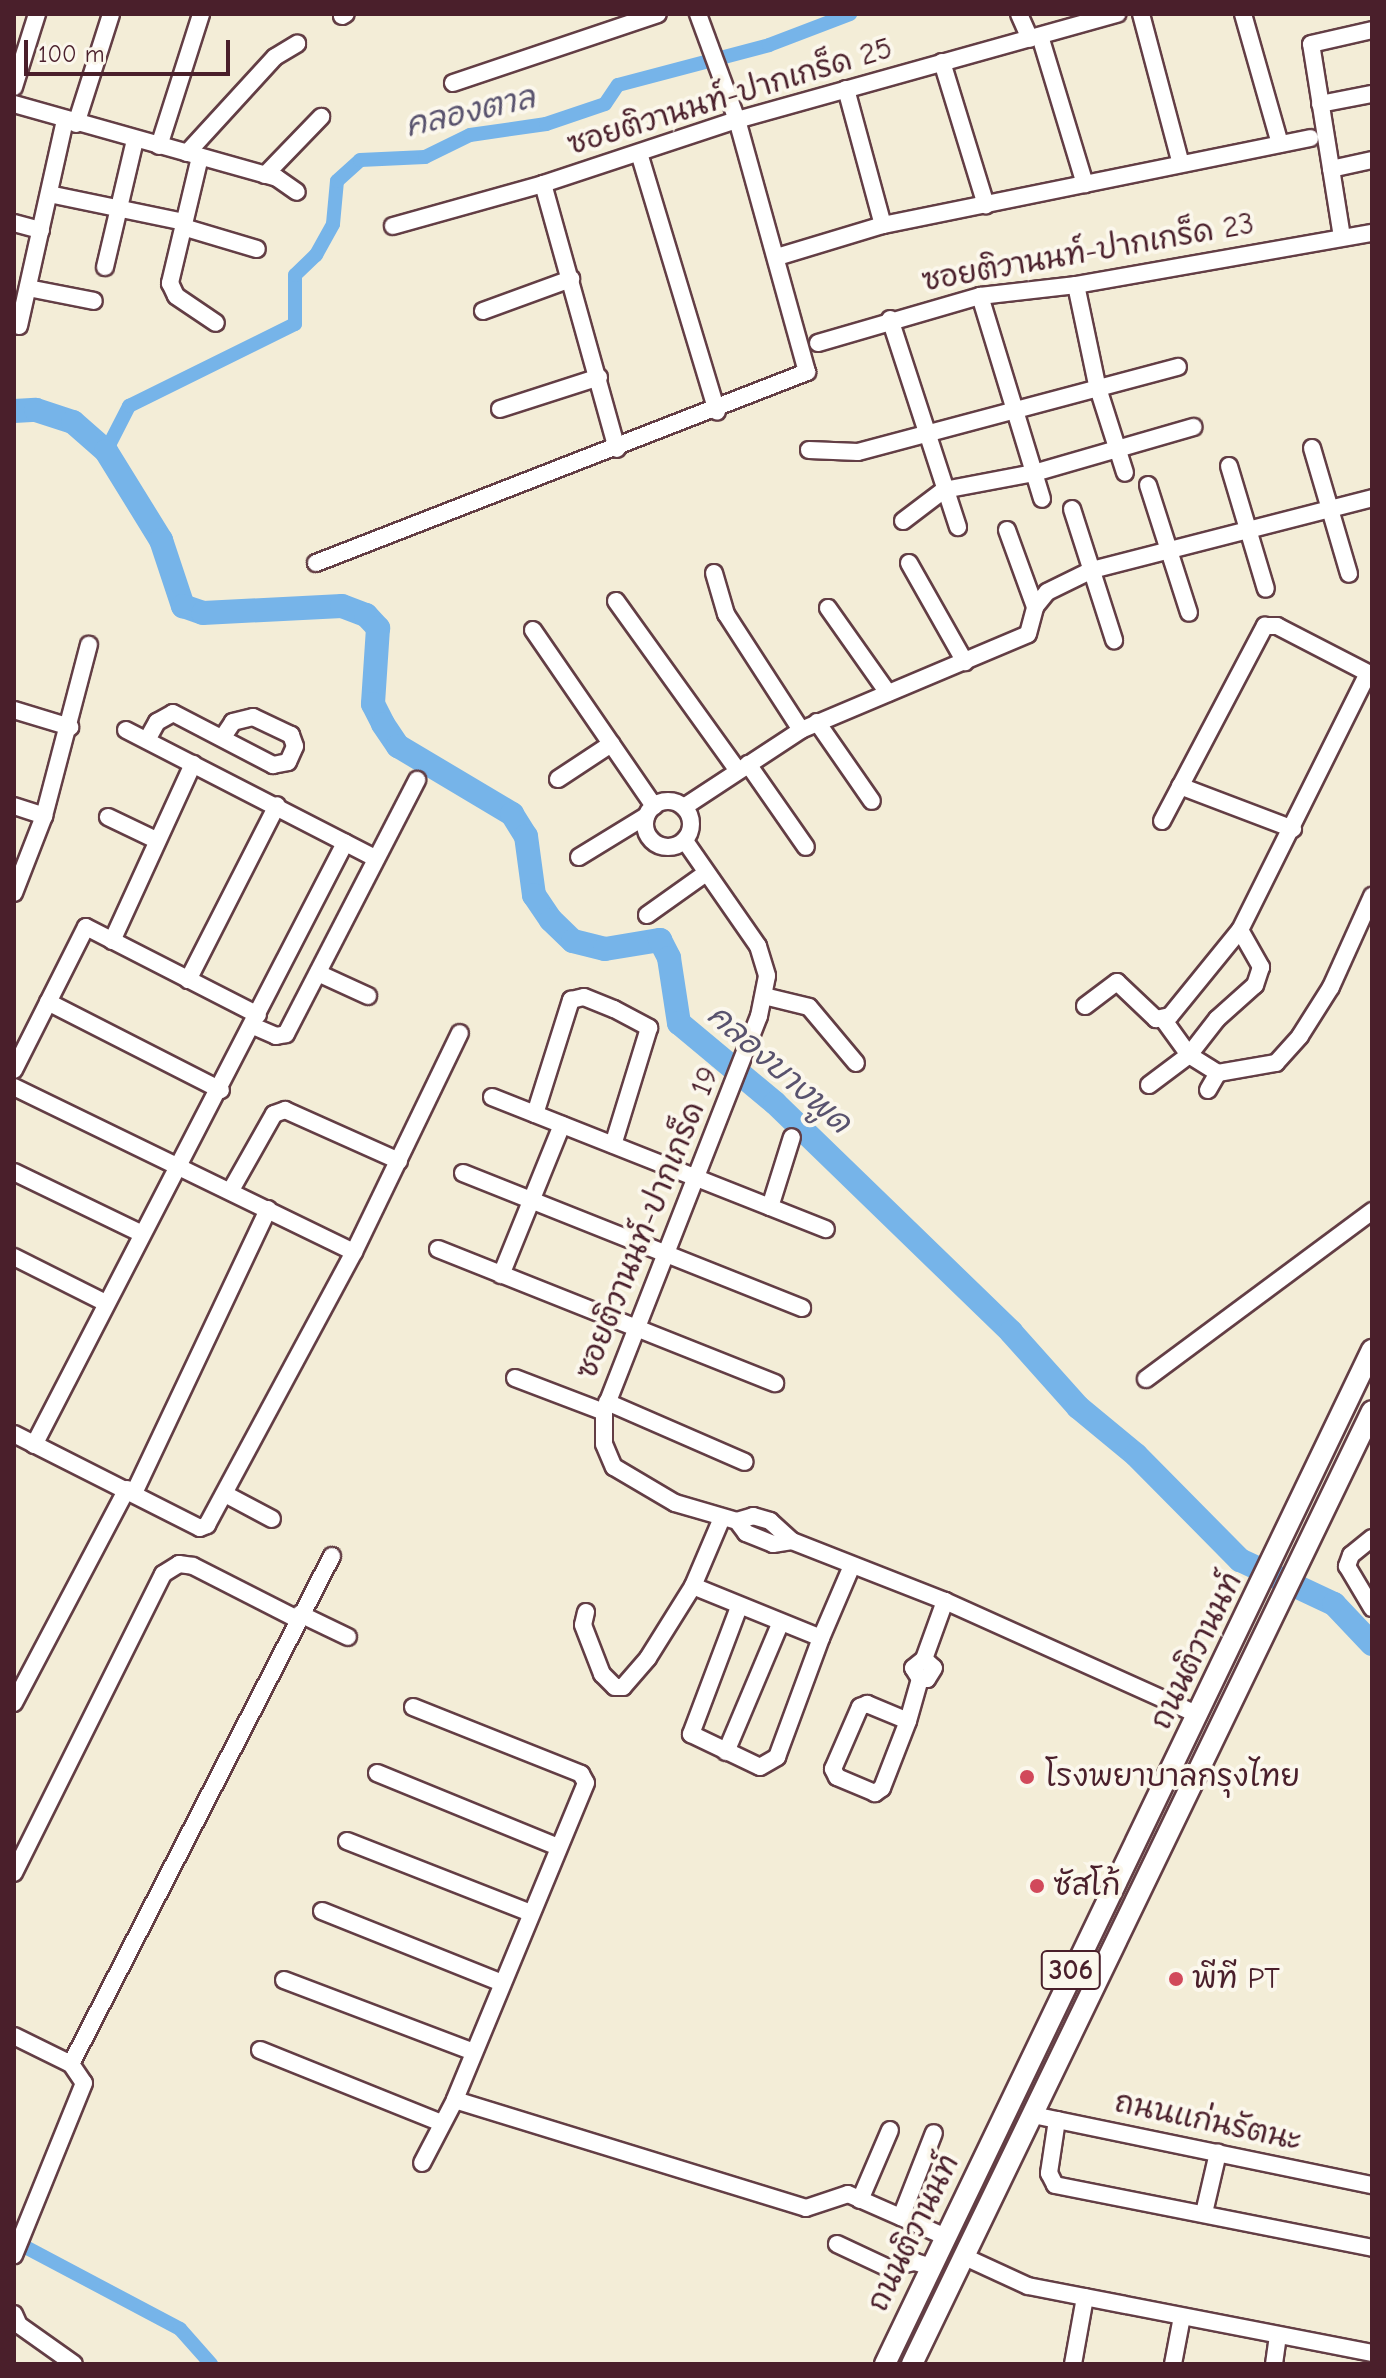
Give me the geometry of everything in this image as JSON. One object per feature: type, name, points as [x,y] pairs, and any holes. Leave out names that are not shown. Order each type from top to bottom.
[{"type":"main road","name":"ถนนติวานนท์","points":[[885,2364],[1104,1899],[1199,1715],[1372,1350]]},
{"type":"main road","name":"ถนนติวานนท์","points":[[912,2364],[1372,1411]]},
{"type":"street","points":[[14,87],[37,14]]},
{"type":"street","points":[[19,326],[49,194],[71,122],[111,14]]},
{"type":"street","points":[[159,146],[201,14]]},
{"type":"street","points":[[453,83],[658,14]]},
{"type":"street","points":[[316,563],[717,411],[807,372],[737,120],[698,14]]},
{"type":"street","points":[[1019,14],[1035,38],[1085,184]]},
{"type":"street","name":"ซอยติวานนท์-ปากเกร็ด 25","points":[[393,226],[543,184],[737,120],[1117,14]]},
{"type":"street","points":[[1141,14],[1181,164]]},
{"type":"street","points":[[1243,14],[1280,144]]},
{"type":"street","points":[[1342,237],[1311,44],[1372,30]]},
{"type":"street","points":[[216,323],[171,287],[194,155],[275,57],[297,44]]},
{"type":"street","points":[[942,62],[986,205]]},
{"type":"street","points":[[846,89],[883,225]]},
{"type":"street","points":[[1320,104],[1372,94]]},
{"type":"street","points":[[14,104],[265,175],[297,192]]},
{"type":"street","points":[[265,175],[321,117]]},
{"type":"street","points":[[777,257],[883,225],[1310,138]]},
{"type":"street","points":[[105,267],[135,140]]},
{"type":"street","points":[[639,153],[717,411]]},
{"type":"street","points":[[1331,169],[1372,160]]},
{"type":"street","points":[[543,184],[617,449]]},
{"type":"street","points":[[49,194],[184,224],[257,249]]},
{"type":"street","points":[[14,223],[41,230]]},
{"type":"street","name":"ซอยติวานนท์-ปากเกร็ด 23","points":[[818,343],[890,319],[980,296],[1076,285],[1372,233]]},
{"type":"street","points":[[483,311],[571,279]]},
{"type":"street","points":[[1076,285],[1097,385],[1125,473]]},
{"type":"street","points":[[28,288],[94,301]]},
{"type":"street","points":[[980,296],[1042,499]]},
{"type":"street","points":[[890,319],[958,527]]},
{"type":"street","points":[[809,450],[844,454],[1097,385],[1178,367]]},
{"type":"street","points":[[500,409],[599,377]]},
{"type":"street","points":[[903,521],[944,490],[1034,473],[1193,427]]},
{"type":"street","points":[[1312,448],[1349,574]]},
{"type":"street","points":[[1229,466],[1266,589]]},
{"type":"street","points":[[1148,485],[1189,613]]},
{"type":"street","points":[[684,807],[801,730],[1028,634],[1035,607],[1047,592],[1092,570],[1372,498]]},
{"type":"street","points":[[1072,509],[1114,640]]},
{"type":"street","points":[[1007,530],[1035,607]]},
{"type":"street","points":[[909,563],[965,662]]},
{"type":"street","points":[[714,573],[726,614],[801,730]]},
{"type":"street","points":[[616,601],[806,847]]},
{"type":"street","points":[[828,608],[888,693]]},
{"type":"street","points":[[1085,1006],[1117,982],[1156,1019],[1163,1019],[1240,930],[1370,674],[1277,626],[1265,626],[1162,821]]},
{"type":"street","points":[[533,630],[611,744],[650,811],[646,832],[656,844],[671,848],[685,841],[692,826],[684,807],[669,801],[650,811],[579,857]]},
{"type":"street","points":[[14,893],[44,816],[70,727],[89,645]]},
{"type":"street","points":[[14,710],[70,727]]},
{"type":"street","points":[[147,740],[157,722],[173,713],[223,737]]},
{"type":"street","points":[[817,722],[872,801]]},
{"type":"street","points":[[126,730],[373,857]]},
{"type":"street","points":[[558,779],[611,744]]},
{"type":"street","points":[[112,941],[154,839],[193,764]]},
{"type":"street","points":[[14,1070],[83,928],[188,980],[276,1036],[286,1034],[373,857],[417,780]]},
{"type":"street","points":[[1180,786],[1293,829]]},
{"type":"street","points":[[188,980],[277,805]]},
{"type":"street","points":[[14,806],[44,816]]},
{"type":"street","points":[[108,817],[154,839]]},
{"type":"street","name":"ซอยติวานนท์-ปากเกร็ด 19","points":[[685,841],[758,946],[767,976],[764,996],[744,1057],[606,1407],[604,1444],[614,1467],[675,1503],[729,1520],[746,1533],[773,1544],[792,1541],[851,1568],[945,1601],[1199,1715]]},
{"type":"street","points":[[34,1445],[104,1302],[221,1090],[345,843]]},
{"type":"street","points":[[647,915],[706,873]]},
{"type":"street","points":[[1163,1019],[1189,1055],[1218,1073],[1266,1067],[1300,1036],[1331,987],[1372,896]]},
{"type":"street","points":[[1149,1085],[1189,1055],[1260,975],[1261,967],[1240,930]]},
{"type":"street","points":[[318,973],[368,996]]},
{"type":"street","points":[[764,996],[809,1007],[856,1063]]},
{"type":"street","points":[[535,1114],[571,1000],[584,997],[644,1021],[649,1028],[613,1145]]},
{"type":"street","points":[[48,1002],[221,1090]]},
{"type":"street","points":[[14,1434],[200,1528],[212,1520],[354,1252],[460,1033]]},
{"type":"street","points":[[1208,1090],[1218,1073]]},
{"type":"street","points":[[14,1087],[354,1252]]},
{"type":"street","points":[[492,1097],[826,1229]]},
{"type":"street","points":[[231,1190],[274,1114],[285,1110],[399,1161]]},
{"type":"street","points":[[501,1275],[562,1125]]},
{"type":"street","points":[[770,1207],[792,1137]]},
{"type":"street","points":[[14,1172],[142,1234]]},
{"type":"street","points":[[463,1173],[802,1308]]},
{"type":"street","points":[[14,1703],[131,1491],[268,1209]]},
{"type":"street","points":[[1146,1379],[1260,1299],[1372,1211]]},
{"type":"street","points":[[438,1249],[775,1383]]},
{"type":"street","points":[[14,1257],[104,1302]]},
{"type":"street","points":[[515,1378],[606,1407],[745,1462]]},
{"type":"street","points":[[225,1494],[272,1519]]},
{"type":"street","points":[[586,1612],[583,1625],[602,1674],[615,1687],[623,1687],[648,1658],[729,1520]]},
{"type":"street","points":[[1372,1538],[1351,1555],[1347,1566],[1372,1608]]},
{"type":"street","points":[[71,2064],[298,1616],[332,1556]]},
{"type":"street","points":[[14,1873],[163,1574],[179,1564],[193,1566],[348,1637]]},
{"type":"street","points":[[739,1607],[691,1725],[696,1739],[760,1767],[777,1757],[821,1638],[851,1568]]},
{"type":"street","points":[[693,1586],[780,1624],[821,1638]]},
{"type":"street","points":[[908,1721],[863,1705],[833,1773],[879,1792],[908,1721],[920,1679],[932,1675],[934,1668],[924,1659],[945,1601]]},
{"type":"street","points":[[726,1752],[780,1624]]},
{"type":"street","points":[[413,1707],[585,1778],[455,2100],[422,2163]]},
{"type":"street","points":[[377,1773],[558,1847]]},
{"type":"street","points":[[347,1841],[531,1913]]},
{"type":"street","points":[[322,1911],[502,1983]]},
{"type":"street","points":[[284,1980],[474,2052]]},
{"type":"street","points":[[14,2036],[71,2064],[84,2083],[14,2255]]},
{"type":"street","points":[[260,2050],[442,2123]]},
{"type":"street","points":[[455,2100],[806,2208],[842,2194],[946,2237]]},
{"type":"street","name":"ถนนแก่นรัตนะ","points":[[1033,2115],[1372,2185]]},
{"type":"street","points":[[1057,2120],[1049,2173],[1055,2185],[1372,2248]]},
{"type":"street","points":[[860,2200],[890,2130]]},
{"type":"street","points":[[901,2217],[934,2133]]},
{"type":"street","points":[[1204,2213],[1218,2153]]},
{"type":"street","points":[[837,2244],[888,2268],[915,2262],[931,2267]]},
{"type":"street","points":[[965,2257],[1028,2286],[1372,2353]]},
{"type":"street","points":[[1073,2364],[1085,2297]]},
{"type":"street","points":[[14,2314],[19,2325],[74,2364]]},
{"type":"street","points":[[1173,2364],[1182,2317]]},
{"type":"street","points":[[1274,2364],[1278,2335]]},
{"type":"waterway","name":"คลองตาล","points":[[106,451],[129,406],[295,324],[295,275],[316,255],[333,224],[337,181],[360,160],[425,157],[470,135],[546,124],[605,104],[618,85],[769,45],[850,14]]},
{"type":"waterway","name":"คลองบางพูด","points":[[14,411],[36,410],[73,422],[106,451],[161,540],[183,606],[203,613],[342,606],[366,615],[378,628],[373,704],[383,724],[398,746],[512,814],[526,836],[534,895],[551,920],[573,941],[605,949],[660,940],[669,958],[679,1023],[775,1103],[1011,1332],[1078,1407],[1136,1455],[1240,1560],[1334,1604],[1372,1644]]},
{"type":"waterway","points":[[14,2241],[180,2329],[211,2364]]},
{"type":"place","name":"โรงพยาบาลกรุงไทย","points":[[1027,1777]]},
{"type":"place","name":"ซัสโก้","points":[[1037,1886]]},
{"type":"place","name":"พีที PT","points":[[1176,1979]]}]
